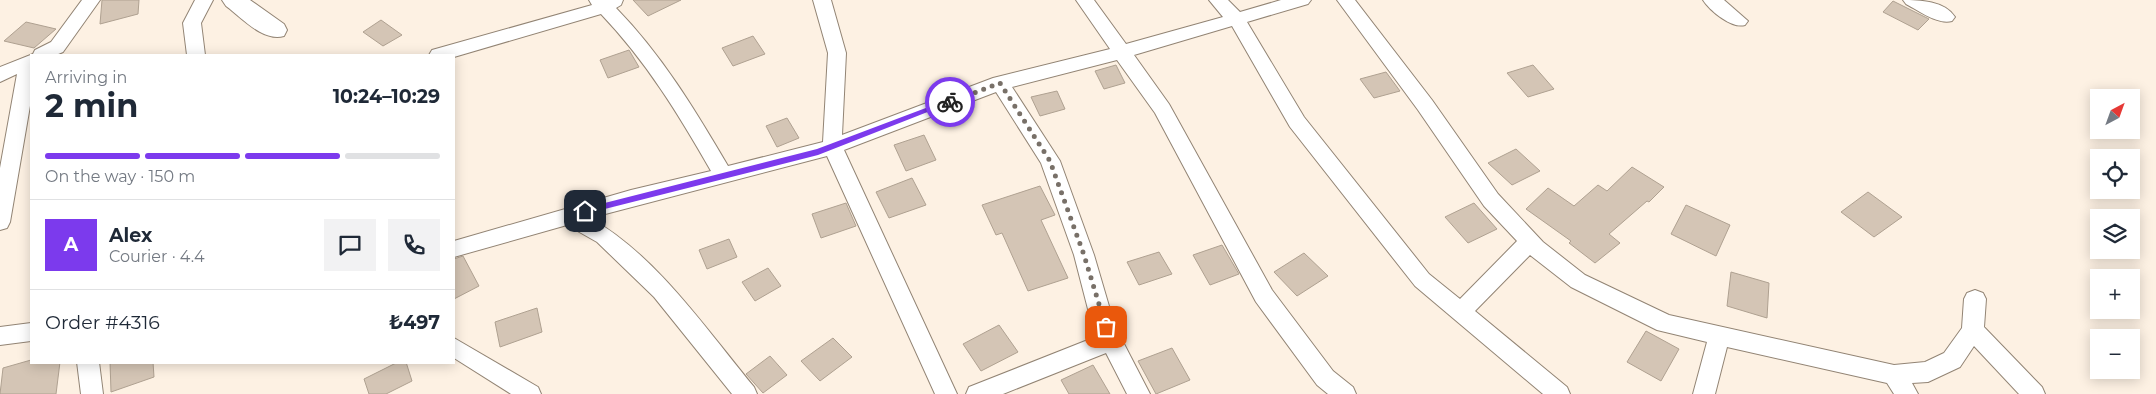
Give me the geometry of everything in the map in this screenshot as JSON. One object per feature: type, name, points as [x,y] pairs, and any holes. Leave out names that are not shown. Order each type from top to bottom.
[{"type":"street","points":[[43,54],[57,46],[76,23],[91,0]]},
{"type":"street","points":[[196,54],[192,24],[204,0]]},
{"type":"street","points":[[234,0],[275,30]]},
{"type":"street","points":[[822,0],[837,53],[832,146],[946,394]]},
{"type":"street","points":[[1085,0],[1162,109],[1264,296],[1325,378],[1345,394]]},
{"type":"street","points":[[1218,0],[1237,20],[1297,122],[1422,280],[1559,394]]},
{"type":"street","points":[[455,249],[569,216],[832,146],[1000,83],[1122,52],[1302,0]]},
{"type":"street","points":[[1346,0],[1425,105],[1492,200],[1530,241],[1578,281],[1665,323],[1894,376],[1928,372],[1952,360],[1973,330],[1975,299]]},
{"type":"street","points":[[1712,0],[1739,21]]},
{"type":"street","points":[[1912,0],[1946,17]]},
{"type":"street","points":[[441,54],[606,2],[680,99],[723,175]]},
{"type":"street","points":[[0,75],[30,61]]},
{"type":"street","points":[[0,222],[30,78]]},
{"type":"street","points":[[1000,83],[1050,161],[1084,255],[1100,313],[1111,341],[1139,394]]},
{"type":"street","points":[[569,216],[604,236],[662,291],[746,394]]},
{"type":"street","points":[[1461,312],[1530,241]]},
{"type":"street","points":[[1973,330],[2034,394]]},
{"type":"street","points":[[0,336],[30,332]]},
{"type":"street","points":[[1704,394],[1719,336]]},
{"type":"street","points":[[977,394],[1111,341]]},
{"type":"street","points":[[455,348],[530,394]]},
{"type":"street","points":[[88,364],[92,394]]},
{"type":"street","points":[[1894,376],[1908,394]]},
{"type":"building","points":[[102,0],[139,0],[138,14],[100,24]]},
{"type":"building","points":[[633,0],[681,0],[648,16]]},
{"type":"building","points":[[1893,1],[1929,19],[1918,30],[1883,12]]},
{"type":"building","points":[[381,20],[402,35],[383,46],[363,32]]},
{"type":"building","points":[[26,22],[56,29],[34,48],[4,41]]},
{"type":"building","points":[[753,36],[765,54],[733,66],[722,48]]},
{"type":"building","points":[[629,50],[639,67],[608,78],[600,60]]},
{"type":"building","points":[[1116,65],[1125,83],[1104,89],[1095,71]]},
{"type":"building","points":[[1533,65],[1554,89],[1528,97],[1507,73]]},
{"type":"building","points":[[1386,72],[1400,91],[1374,98],[1360,79]]},
{"type":"building","points":[[1057,91],[1065,109],[1040,116],[1031,97]]},
{"type":"building","points":[[787,118],[799,138],[777,147],[766,126]]},
{"type":"building","points":[[924,135],[936,160],[906,171],[894,145]]},
{"type":"building","points":[[1516,149],[1540,171],[1512,185],[1488,163]]},
{"type":"building","points":[[1632,167],[1664,187],[1649,202],[1647,201],[1609,234],[1620,243],[1595,263],[1569,243],[1571,241],[1526,209],[1548,188],[1574,206],[1598,185],[1607,191]]},
{"type":"building","points":[[912,178],[926,205],[889,218],[876,192]]},
{"type":"building","points":[[1040,186],[1055,215],[1041,220],[1068,278],[1028,291],[1002,233],[996,235],[982,205]]},
{"type":"building","points":[[1868,192],[1902,217],[1874,237],[1841,212]]},
{"type":"building","points":[[846,203],[856,226],[821,238],[812,214]]},
{"type":"building","points":[[1474,203],[1497,229],[1468,243],[1445,217]]},
{"type":"building","points":[[1686,205],[1730,225],[1716,256],[1671,234]]},
{"type":"building","points":[[729,239],[737,257],[707,269],[699,250]]},
{"type":"building","points":[[1222,245],[1239,274],[1210,285],[1193,255]]},
{"type":"building","points":[[1159,252],[1172,274],[1139,285],[1127,262]]},
{"type":"building","points":[[1304,253],[1328,276],[1297,296],[1274,272]]},
{"type":"building","points":[[463,256],[479,286],[455,298],[455,259]]},
{"type":"building","points":[[768,268],[781,286],[755,301],[742,282]]},
{"type":"building","points":[[1731,272],[1769,283],[1767,318],[1727,306]]},
{"type":"building","points":[[537,308],[542,332],[500,347],[495,322]]},
{"type":"building","points":[[999,325],[1018,352],[981,371],[963,344]]},
{"type":"building","points":[[1646,331],[1679,349],[1661,381],[1627,362]]},
{"type":"building","points":[[833,338],[852,357],[820,381],[801,361]]},
{"type":"building","points":[[1172,348],[1190,380],[1156,394],[1138,361]]},
{"type":"building","points":[[770,356],[787,375],[763,393],[746,374]]},
{"type":"building","points":[[30,360],[30,364],[60,364],[56,394],[0,394],[3,368]]},
{"type":"building","points":[[110,364],[153,364],[154,377],[111,392]]},
{"type":"building","points":[[394,364],[407,364],[412,381],[386,394],[369,394],[364,379]]},
{"type":"building","points":[[1093,365],[1110,394],[1069,394],[1061,380]]},
{"type":"way so far","points":[[950,102],[1000,83],[1050,161],[1084,255],[1100,313],[1106,327]]},
{"type":"route","points":[[585,211],[818,152],[950,102]]}]
